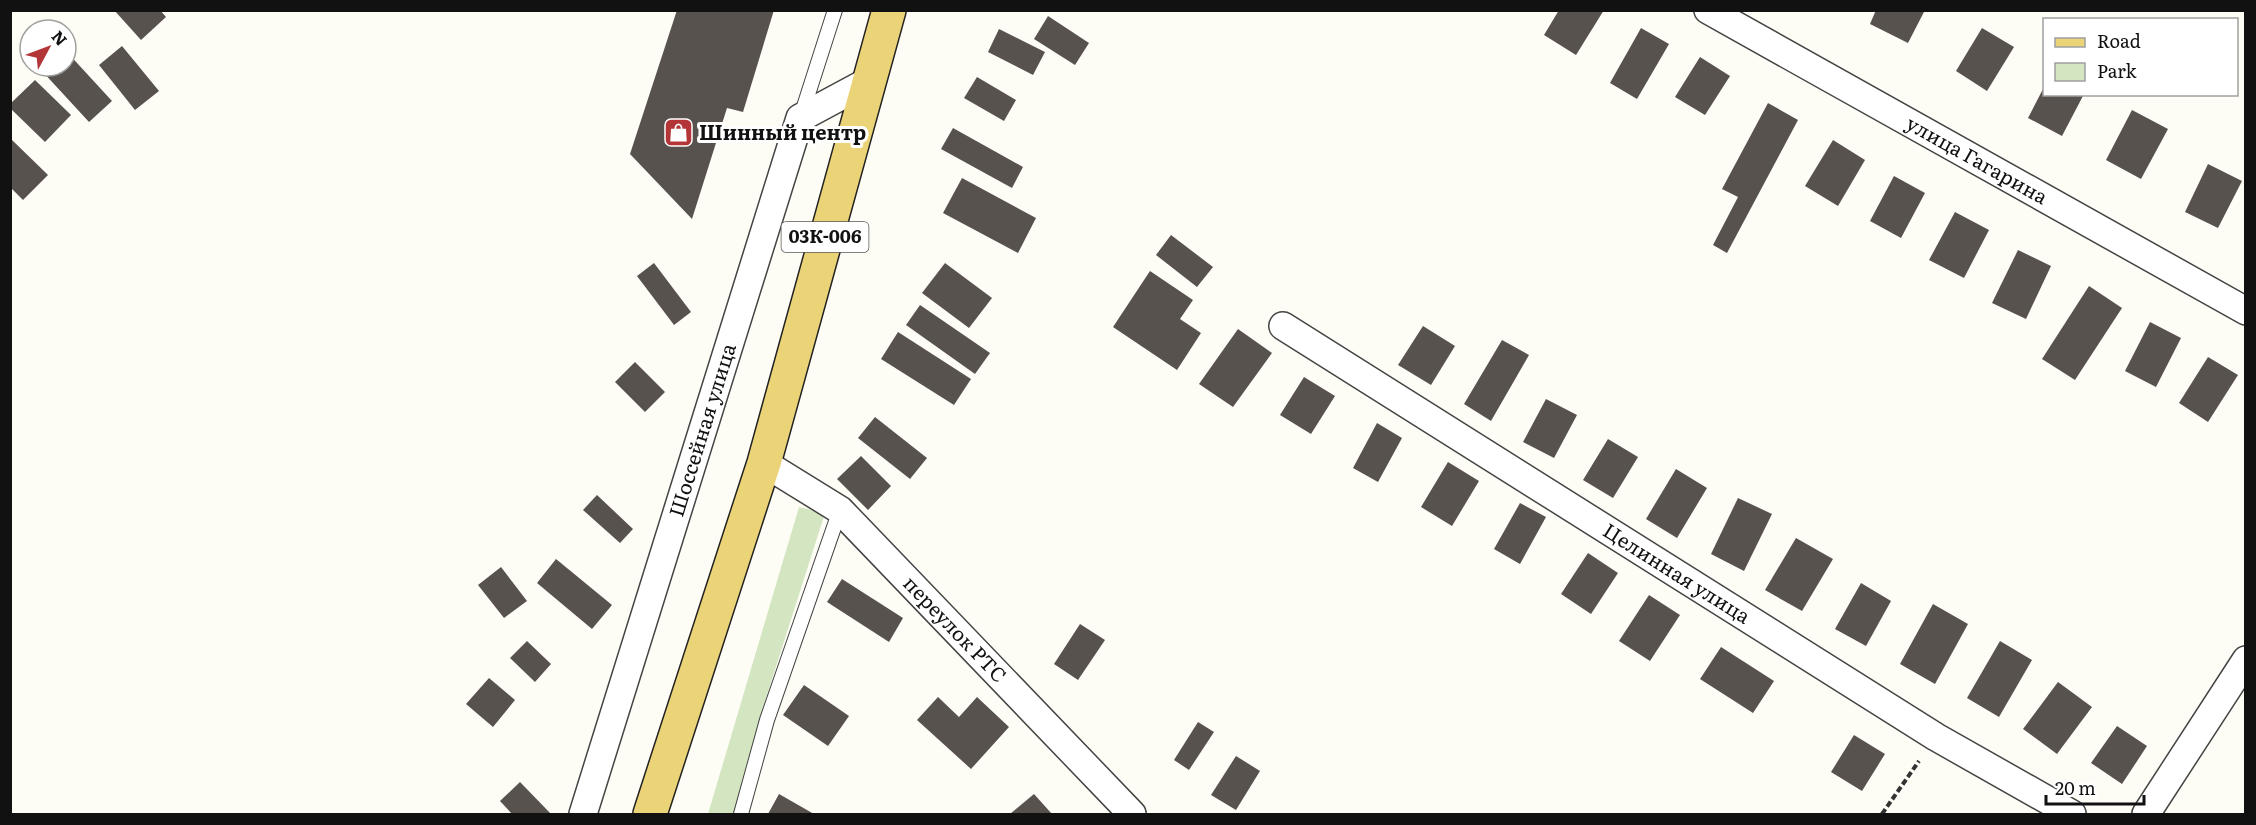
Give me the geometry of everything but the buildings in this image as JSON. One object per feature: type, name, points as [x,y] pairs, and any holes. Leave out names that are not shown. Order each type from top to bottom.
[{"type":"main road","name":"03К-006","points":[[650,814],[764,463],[867,82],[889,10]]},
{"type":"street","name":"улица Гагарина","points":[[1708,10],[2246,311]]},
{"type":"street","points":[[800,118],[867,82]]},
{"type":"street","name":"Шоссейная улица","points":[[583,814],[800,118]]},
{"type":"street","name":"Целинная улица","points":[[1283,326],[1936,737],[2072,814]]},
{"type":"street","name":"переулок РТС","points":[[764,463],[840,510],[1132,814]]},
{"type":"street","points":[[2146,814],[2246,660]]},
{"type":"lane","points":[[800,118],[835,10]]},
{"type":"lane","points":[[741,814],[766,720],[840,510]]},
{"type":"path","points":[[1882,814],[1936,737]]},
{"type":"green space","points":[[799,507],[825,513],[759,720],[734,814],[708,814]]},
{"type":"place","name":"Шинный центр","points":[[678,133]]}]
